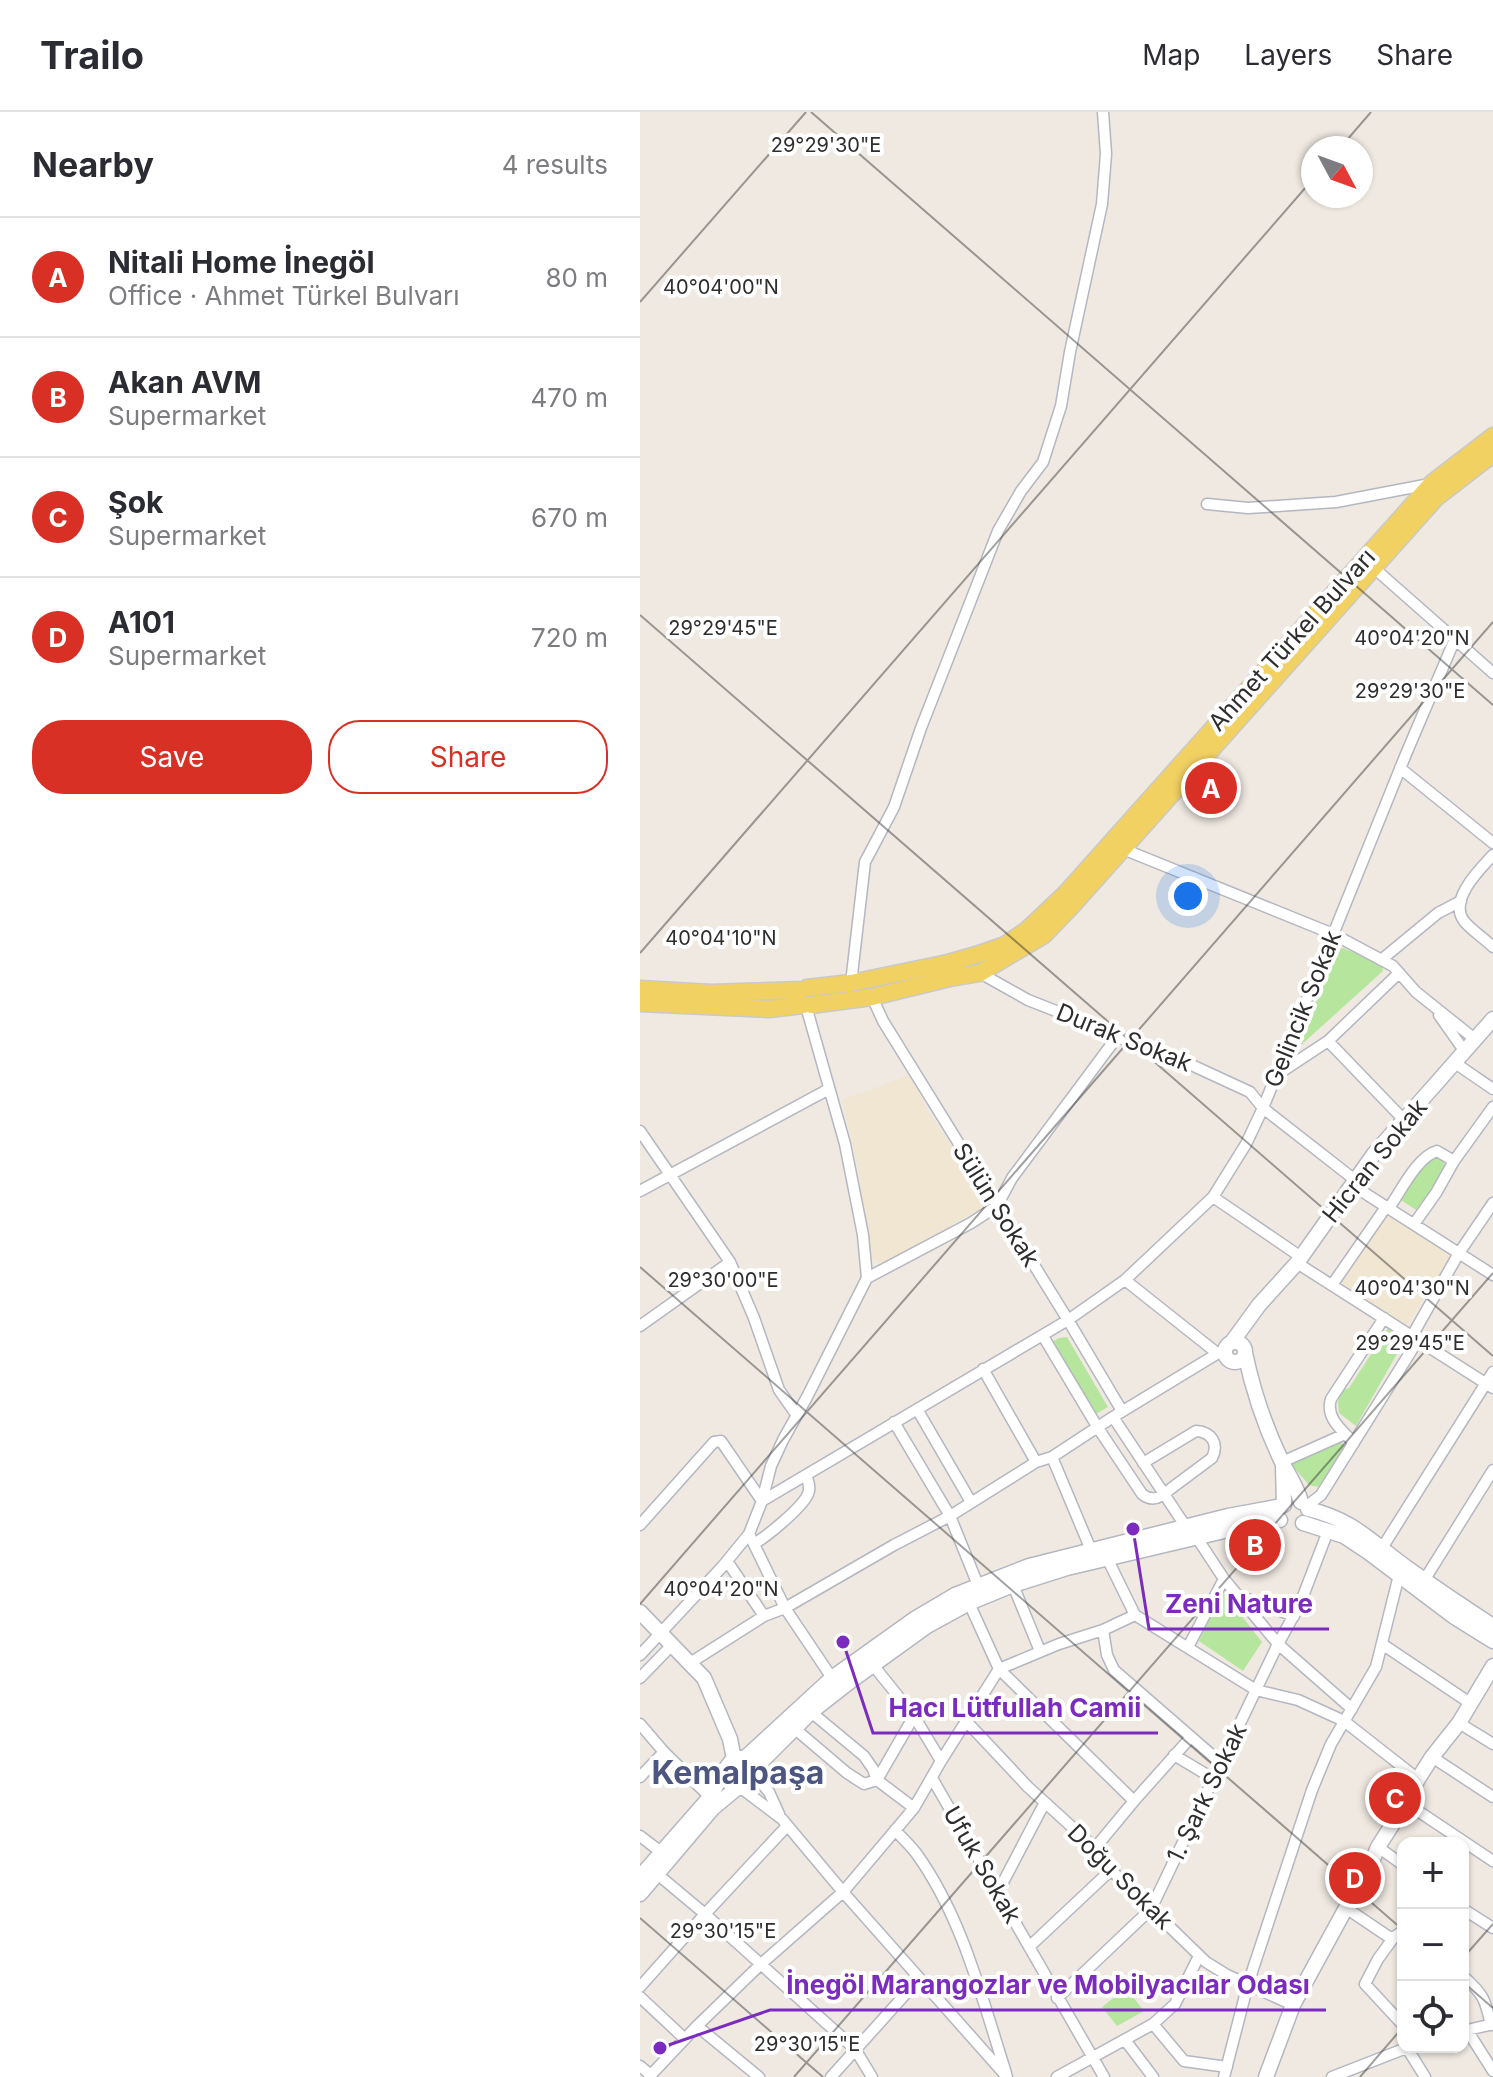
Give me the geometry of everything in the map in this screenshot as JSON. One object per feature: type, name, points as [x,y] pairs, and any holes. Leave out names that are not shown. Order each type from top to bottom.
[{"type":"main road","name":"Ahmet Türkel Bulvarı","points":[[640,1000],[770,1009],[851,983],[948,963],[1005,945],[1028,929],[1076,882],[1432,483],[1493,436]]},
{"type":"main road","name":"Ahmet Türkel Bulvarı","points":[[806,999],[872,997],[980,973],[1044,935],[1436,498],[1493,454]]},
{"type":"main road","name":"Hicran Sokak","points":[[1232,1351],[1249,1328],[1259,1305],[1299,1260],[1374,1154],[1493,1019]]},
{"type":"main road","points":[[1232,1351],[1252,1389],[1282,1462],[1298,1488],[1305,1510]]},
{"type":"main road","points":[[1282,1462],[1282,1510],[1292,1525],[1305,1510]]},
{"type":"main road","points":[[739,1788],[732,1786],[726,1778],[927,1626],[969,1603],[1013,1585],[1107,1558],[1197,1538],[1282,1510],[1291,1502],[1328,1531],[1344,1536],[1453,1616],[1493,1641]]},
{"type":"main road","points":[[640,1877],[710,1797],[832,1678],[916,1618],[955,1595],[1029,1566],[1228,1516],[1282,1510]]},
{"type":"main road","points":[[1305,1510],[1325,1513],[1357,1528],[1410,1571],[1491,1623]]},
{"type":"main road","points":[[640,1612],[704,1678],[750,1785],[739,1788],[713,1808],[640,1894]]},
{"type":"main road","points":[[1266,2077],[1293,2005],[1368,1871],[1378,1847],[1432,1757],[1459,1723],[1470,1703],[1488,1686],[1493,1666]]},
{"type":"street","points":[[851,983],[865,862],[894,807],[921,728],[998,531],[1021,491],[1043,462],[1061,406],[1102,204],[1106,154],[1103,112]]},
{"type":"street","points":[[1207,504],[1248,508],[1336,502],[1432,483]]},
{"type":"street","points":[[1374,568],[1493,673]]},
{"type":"street","name":"Gelincik Sokak","points":[[762,1501],[1068,1320],[1125,1280],[1213,1197],[1246,1144],[1263,1108],[1455,639]]},
{"type":"street","points":[[1400,768],[1493,843]]},
{"type":"street","points":[[1123,849],[1333,934],[1393,966],[1416,992],[1476,1040]]},
{"type":"street","points":[[1493,855],[1470,881],[1459,912],[1464,921],[1493,947]]},
{"type":"street","points":[[1381,960],[1438,913],[1461,901]]},
{"type":"street","name":"Durak Sokak","points":[[980,973],[1028,1000],[1172,1056],[1250,1092],[1263,1108],[1354,1183],[1493,1275]]},
{"type":"street","points":[[1277,1075],[1328,1041],[1399,973]]},
{"type":"street","name":"Sülün Sokak","points":[[872,997],[883,1021],[1068,1320],[1143,1463],[1186,1527]]},
{"type":"street","points":[[640,1655],[751,1539],[771,1466],[867,1278],[863,1235],[845,1144],[806,999]]},
{"type":"street","points":[[1431,1004],[1460,1058],[1493,1089]]},
{"type":"street","points":[[867,1278],[997,1206],[1012,1178],[1117,1037]]},
{"type":"street","points":[[1328,1041],[1404,1120]]},
{"type":"street","points":[[640,1191],[829,1089]]},
{"type":"street","points":[[1414,1224],[1493,1107]]},
{"type":"street","points":[[640,1131],[730,1262],[779,1390],[796,1414]]},
{"type":"street","points":[[1332,1285],[1422,1158],[1437,1151],[1454,1161]]},
{"type":"street","points":[[1213,1197],[1332,1285],[1489,1386]]},
{"type":"street","points":[[1305,1510],[1321,1495],[1354,1443],[1415,1338],[1459,1253],[1493,1203]]},
{"type":"street","points":[[640,1326],[730,1262]]},
{"type":"street","points":[[690,1663],[764,1616],[785,1608],[950,1516],[1036,1462],[1052,1457],[1118,1414],[1232,1351],[1125,1280]]},
{"type":"street","points":[[1354,1443],[1332,1418],[1328,1408],[1384,1318]]},
{"type":"street","points":[[1043,1336],[1098,1428],[1147,1498],[1154,1499],[1164,1494],[1212,1458],[1215,1446],[1205,1433],[1196,1431],[1143,1463]]},
{"type":"street","points":[[983,1369],[1036,1462]]},
{"type":"street","points":[[1382,1548],[1489,1386],[1493,1372]]},
{"type":"street","points":[[917,1409],[971,1502]]},
{"type":"street","points":[[894,1422],[950,1516],[978,1585]]},
{"type":"street","points":[[1282,1462],[1345,1434]]},
{"type":"street","points":[[640,1525],[718,1440],[762,1501]]},
{"type":"street","points":[[1052,1457],[1091,1550]]},
{"type":"street","points":[[1425,1579],[1493,1470]]},
{"type":"street","points":[[751,1539],[765,1538],[806,1497],[810,1486],[806,1475]]},
{"type":"street","name":"1. Şark Sokak","points":[[1057,1998],[1151,1909],[1300,1604],[1328,1531]]},
{"type":"street","points":[[1197,1538],[1224,1579],[1278,1644],[1352,1709]]},
{"type":"street","points":[[751,1539],[785,1608],[832,1678]]},
{"type":"street","points":[[1107,1558],[1135,1615],[1256,1690],[1298,1700],[1344,1721],[1418,1779]]},
{"type":"street","points":[[727,1561],[764,1616]]},
{"type":"street","points":[[1153,2024],[1184,2061],[1226,2072],[1248,1984],[1312,1790],[1331,1744],[1376,1667],[1399,1575]]},
{"type":"street","points":[[1188,1647],[1224,1579]]},
{"type":"street","points":[[1013,1585],[1040,1651]]},
{"type":"street","points":[[1238,1596],[1294,1616]]},
{"type":"street","points":[[969,1603],[999,1669],[1134,1801]]},
{"type":"street","points":[[640,2066],[650,2076],[761,1964],[843,1892],[914,1808],[999,1669],[1135,1615]]},
{"type":"street","points":[[1103,1630],[1107,1655],[1114,1670],[1221,1763]]},
{"type":"street","points":[[1382,1644],[1470,1703]]},
{"type":"street","points":[[640,1678],[672,1645]]},
{"type":"street","points":[[873,1665],[914,1716],[941,1761]]},
{"type":"street","points":[[811,1712],[864,1756],[877,1780],[914,1808]]},
{"type":"street","points":[[794,1728],[864,1784],[877,1780],[914,1716]]},
{"type":"street","name":"Doğu Sokak","points":[[967,1722],[1044,1804],[1095,1848],[1111,1870],[1199,1956],[1227,1975],[1293,2005]]},
{"type":"street","points":[[1459,1723],[1493,1744]]},
{"type":"street","points":[[640,1724],[710,1797]]},
{"type":"street","points":[[1095,1848],[1191,1737]]},
{"type":"street","points":[[640,1777],[664,1752]]},
{"type":"street","points":[[1174,1755],[1214,1779]]},
{"type":"street","points":[[1432,1757],[1493,1797]]},
{"type":"street","points":[[743,1766],[769,1792],[784,1822]]},
{"type":"street","name":"Ufuk Sokak","points":[[932,1778],[1104,2077]]},
{"type":"street","points":[[739,1788],[784,1822],[1007,2077]]},
{"type":"street","points":[[1406,1803],[1493,1861]]},
{"type":"street","points":[[998,1892],[1044,1804]]},
{"type":"street","points":[[640,1987],[784,1822]]},
{"type":"street","points":[[895,1830],[916,1853],[943,1898],[959,1933],[1007,2077]]},
{"type":"street","points":[[640,1836],[661,1852]]},
{"type":"street","points":[[1378,1847],[1397,1861]]},
{"type":"street","points":[[1029,1947],[1111,1870]]},
{"type":"street","points":[[656,1873],[855,2049],[872,2077]]},
{"type":"street","points":[[1346,1908],[1389,1937],[1397,1934]]},
{"type":"street","points":[[1469,1913],[1493,1928]]},
{"type":"street","points":[[1397,1935],[1378,1959],[1365,1984],[1397,2019]]},
{"type":"street","points":[[1057,2077],[1153,2024],[1175,2004],[1199,1956]]},
{"type":"street","points":[[831,2077],[919,1979]]},
{"type":"street","points":[[1469,1981],[1485,2000],[1492,2024],[1469,2030]]},
{"type":"street","points":[[640,1997],[685,2039]]},
{"type":"street","points":[[697,2026],[759,2077]]},
{"type":"street","points":[[1469,2037],[1493,2071]]},
{"type":"street","points":[[1125,2040],[1153,2077]]},
{"type":"street","points":[[1340,2075],[1397,2052]]},
{"type":"street","points":[[1411,2053],[1425,2077]]},
{"type":"shaded area","points":[[910,1075],[927,1110],[988,1199],[985,1206],[883,1264],[872,1258],[856,1159],[842,1100]]},
{"type":"shaded area","points":[[1389,1212],[1452,1255],[1407,1325],[1340,1283]]},
{"type":"green space","points":[[1343,948],[1382,964],[1383,971],[1300,1046],[1298,1043]]},
{"type":"green space","points":[[1433,1155],[1444,1161],[1445,1167],[1418,1211],[1399,1199]]},
{"type":"green space","points":[[1388,1328],[1406,1338],[1356,1426],[1339,1413],[1338,1402],[1342,1390],[1349,1388]]},
{"type":"green space","points":[[1067,1337],[1108,1407],[1096,1414],[1052,1342]]},
{"type":"green space","points":[[1339,1441],[1347,1447],[1318,1487],[1309,1485],[1291,1464]]},
{"type":"green space","points":[[1223,1592],[1262,1642],[1243,1671],[1199,1641]]},
{"type":"green space","points":[[1126,1988],[1144,2011],[1117,2026],[1102,2007]]},
{"type":"place","name":"Nitali Home İnegöl","points":[[1211,788]]},
{"type":"place","name":"Zeni Nature","points":[[1133,1529]]},
{"type":"place","name":"Akan AVM","points":[[1255,1545]]},
{"type":"place","name":"Hacı Lütfullah Camii","points":[[843,1642]]},
{"type":"place","name":"Şok","points":[[1395,1798]]},
{"type":"place","name":"A101","points":[[1355,1878]]},
{"type":"place","name":"İnegöl Marangozlar ve Mobilyacılar Odası","points":[[660,2048]]},
{"type":"district","name":"Kemalpaşa","points":[[738,1773]]}]
